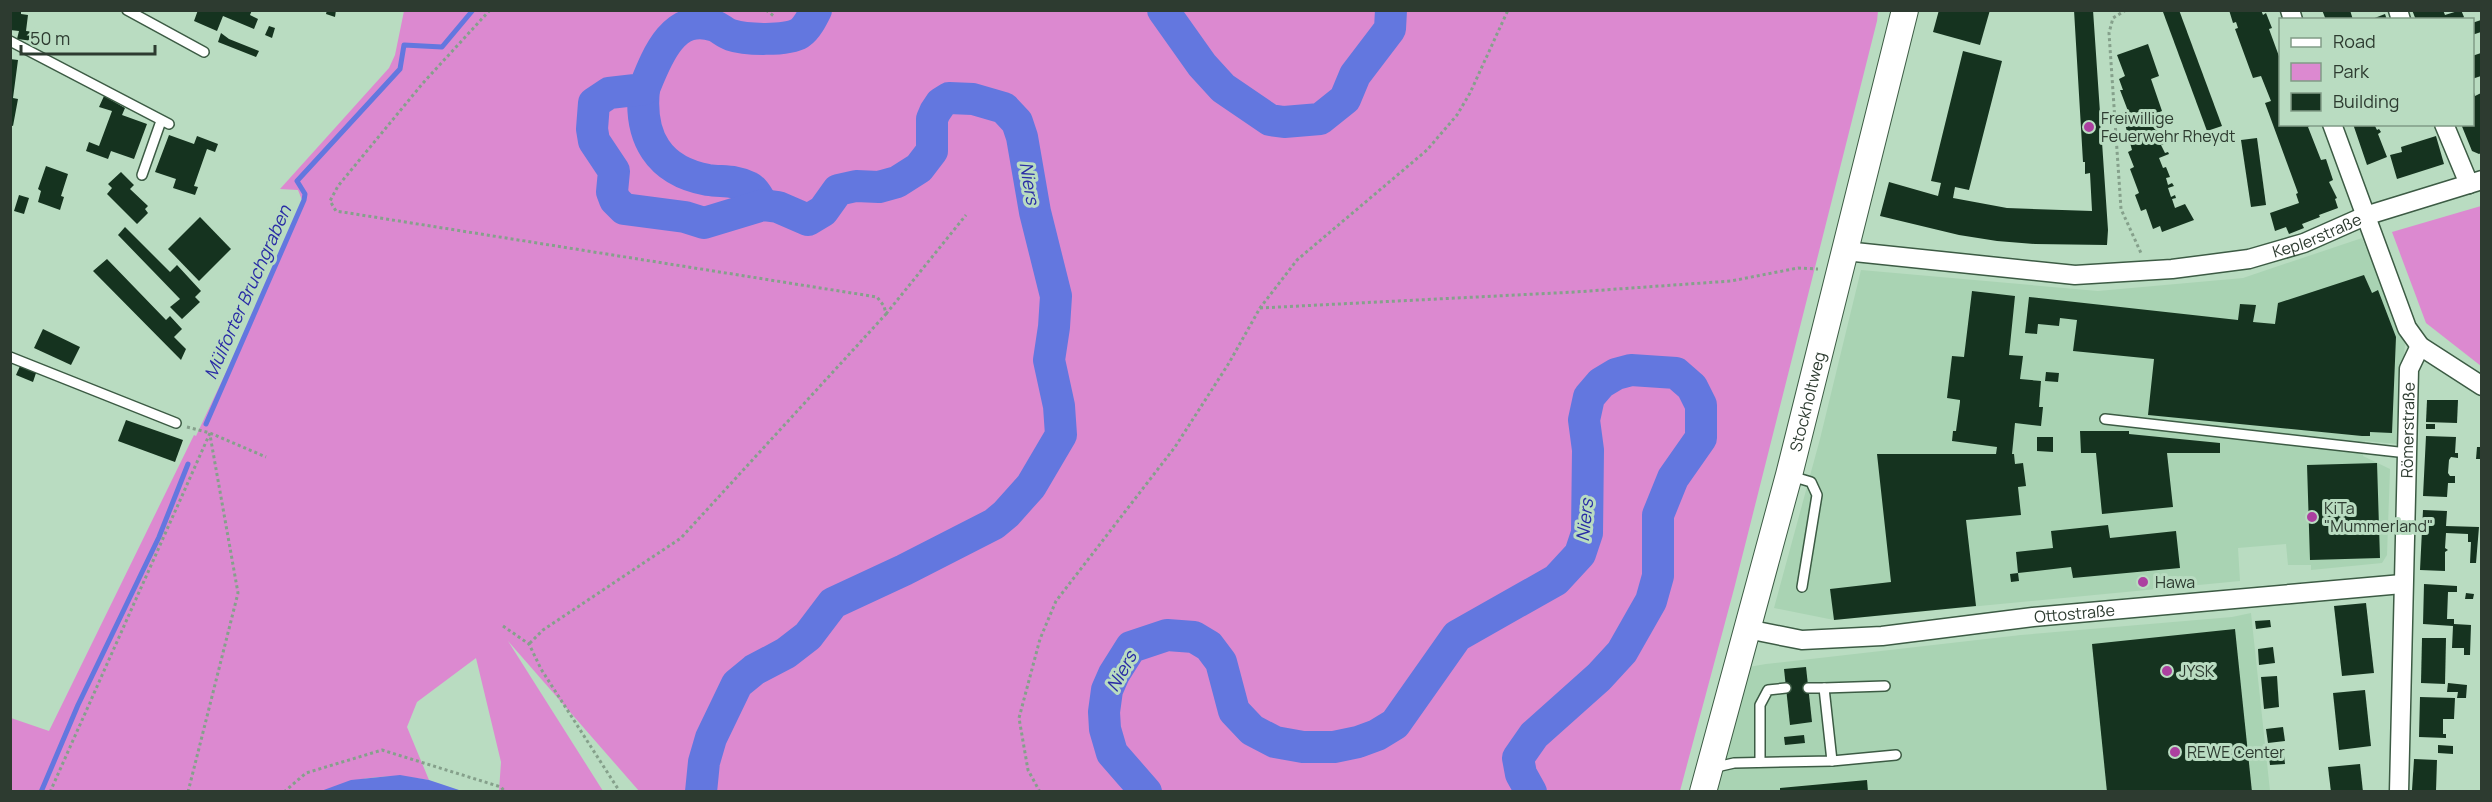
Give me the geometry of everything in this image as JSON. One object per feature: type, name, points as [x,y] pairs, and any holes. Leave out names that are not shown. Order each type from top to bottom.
[{"type":"main road","name":"Stockholtweg","points":[[1706,780],[1789,475],[1905,10]]},
{"type":"street","points":[[2333,126],[2407,328],[2420,346],[2481,386]]},
{"type":"street","points":[[2446,126],[2475,182]]},
{"type":"street","name":"Keplerstraße","points":[[1843,261],[2075,274],[2149,270],[2249,259],[2304,243],[2365,216],[2475,182]]},
{"type":"street","name":"Römerstraße","points":[[2399,792],[2409,369],[2420,346]]},
{"type":"street","name":"Ottostraße","points":[[1747,629],[1802,640],[1882,636],[2033,617],[2403,584]]},
{"type":"lane","points":[[127,10],[204,52]]},
{"type":"lane","points":[[10,41],[165,123],[142,175]]},
{"type":"lane","points":[[10,357],[176,423]]},
{"type":"lane","points":[[2105,419],[2407,453]]},
{"type":"lane","points":[[1789,475],[1811,482],[1817,495],[1802,587]]},
{"type":"lane","points":[[1808,688],[1885,686]]},
{"type":"lane","points":[[1760,762],[1760,705],[1768,690],[1786,688]]},
{"type":"lane","points":[[1824,688],[1832,761]]},
{"type":"lane","points":[[1706,780],[1734,763],[1832,761],[1896,755]]},
{"type":"path","points":[[490,10],[423,83],[338,186],[330,201],[336,211],[877,297],[884,306],[886,314]]},
{"type":"path","points":[[766,10],[775,17]]},
{"type":"path","points":[[1040,792],[1028,770],[1019,718],[1040,639],[1056,602],[1175,447],[1230,363],[1260,308],[1297,260],[1401,173],[1443,133],[1470,93],[1508,10]]},
{"type":"path","points":[[2126,10],[2113,18],[2109,33],[2121,209],[2149,270]]},
{"type":"path","points":[[529,644],[543,630],[681,538],[886,314],[966,214]]},
{"type":"path","points":[[1260,308],[1731,281],[1843,261]]},
{"type":"path","points":[[176,423],[210,433],[266,457]]},
{"type":"path","points":[[51,792],[210,433]]},
{"type":"path","points":[[188,792],[238,593],[210,433]]},
{"type":"path","points":[[503,626],[529,644],[541,669],[620,792]]},
{"type":"path","points":[[284,792],[306,773],[382,750],[501,787],[505,792]]},
{"type":"shaded area","points":[[2362,238],[2405,344],[2397,444],[2365,441],[2363,456],[2390,469],[2387,555],[2382,563],[2311,570],[2311,565],[2288,565],[2286,544],[2238,548],[2240,581],[1834,620],[1774,608],[1820,439],[1861,270],[2098,291],[2243,278]]},
{"type":"shaded area","points":[[2251,613],[2270,791],[1712,792],[1743,668],[2021,635],[2232,617]]},
{"type":"green space","points":[[404,11],[1878,11],[1734,589],[1680,791],[639,791],[508,641],[603,791],[499,791],[501,762],[476,658],[417,702],[407,727],[429,780],[374,777],[349,782],[321,792],[11,792],[11,718],[49,731],[194,435],[196,436],[253,315],[302,200],[298,190],[280,189],[389,68],[395,55]]},
{"type":"green space","points":[[2482,206],[2481,366],[2426,323],[2392,232]]},
{"type":"water","points":[[400,775],[429,780],[462,791],[321,791],[351,780]]},
{"type":"building","points":[[10,10],[21,10],[21,14],[28,15],[26,31],[35,32],[33,41],[17,39],[19,31],[10,30]]},
{"type":"building","points":[[198,10],[252,10],[250,15],[258,19],[254,29],[223,16],[217,31],[194,21]]},
{"type":"building","points":[[327,10],[336,10],[335,17],[326,14]]},
{"type":"building","points":[[1939,10],[1990,10],[1980,45],[1933,32]]},
{"type":"building","points":[[2074,10],[2093,10],[2108,230],[2107,245],[1997,241],[1959,235],[1880,216],[1889,182],[1938,196],[1941,183],[1931,181],[1963,51],[2002,61],[1969,190],[1955,187],[1953,198],[2007,208],[2092,211],[2090,173],[2085,174],[2085,162],[2083,162]]},
{"type":"building","points":[[2179,10],[2222,126],[2207,131],[2163,12]]},
{"type":"building","points":[[2229,10],[2261,10],[2263,15],[2266,13],[2279,56],[2279,126],[2310,126],[2308,127],[2321,160],[2326,159],[2333,180],[2329,182],[2337,198],[2335,199],[2338,208],[2302,224],[2304,228],[2289,234],[2286,227],[2275,231],[2270,213],[2299,203],[2296,194],[2298,193],[2265,103],[2271,101],[2261,76],[2253,78],[2235,29],[2238,28],[2236,22],[2233,23]]},
{"type":"building","points":[[2322,10],[2350,10],[2352,18],[2325,18]]},
{"type":"building","points":[[2412,10],[2443,10],[2445,15],[2461,10],[2464,17],[2463,18],[2415,18]]},
{"type":"building","points":[[2385,14],[2386,18],[2375,18]]},
{"type":"building","points":[[2481,20],[2481,32],[2474,34],[2474,22]]},
{"type":"building","points":[[269,26],[275,28],[272,38],[265,35]]},
{"type":"building","points":[[221,33],[229,39],[259,51],[256,57],[218,42]]},
{"type":"building","points":[[2148,44],[2159,76],[2151,79],[2162,111],[2152,115],[2156,125],[2160,123],[2164,134],[2160,136],[2162,141],[2166,139],[2167,143],[2161,145],[2165,153],[2169,154],[2159,158],[2170,177],[2166,178],[2168,185],[2172,183],[2174,186],[2168,188],[2171,197],[2175,195],[2176,198],[2172,199],[2175,208],[2185,204],[2194,220],[2162,232],[2160,226],[2153,229],[2146,209],[2141,211],[2135,195],[2139,193],[2130,169],[2134,167],[2128,152],[2132,150],[2122,113],[2128,111],[2120,90],[2123,90],[2119,79],[2125,76],[2117,55]]},
{"type":"building","points":[[2481,53],[2481,76],[2474,78],[2474,55]]},
{"type":"building","points":[[10,59],[18,60],[13,98],[18,99],[13,126],[10,125]]},
{"type":"building","points":[[2474,92],[2475,96],[2481,93],[2481,153],[2472,151],[2462,126],[2474,126]]},
{"type":"building","points":[[104,96],[125,108],[122,115],[147,124],[134,159],[111,151],[108,159],[86,151],[89,142],[99,146],[112,111],[99,107]]},
{"type":"building","points":[[2354,126],[2375,126],[2381,132],[2378,134],[2387,157],[2367,165]]},
{"type":"building","points":[[169,135],[194,144],[197,136],[218,144],[215,152],[207,149],[194,186],[198,187],[195,195],[173,188],[176,179],[155,172]]},
{"type":"building","points":[[2436,136],[2444,164],[2397,179],[2390,155],[2402,152],[2401,147]]},
{"type":"building","points":[[2257,138],[2266,205],[2251,207],[2241,140]]},
{"type":"building","points":[[46,166],[68,174],[61,196],[64,197],[60,210],[38,202],[41,191],[38,189]]},
{"type":"building","points":[[121,172],[134,185],[130,189],[148,206],[145,209],[148,213],[137,224],[107,194],[112,188],[108,184]]},
{"type":"building","points":[[19,195],[29,198],[24,214],[14,211]]},
{"type":"building","points":[[200,217],[231,249],[199,281],[168,249]]},
{"type":"building","points":[[125,227],[170,272],[177,265],[201,291],[195,297],[200,302],[182,319],[170,307],[180,299],[118,235]]},
{"type":"building","points":[[107,259],[166,320],[170,316],[182,329],[174,337],[186,349],[181,360],[93,271]]},
{"type":"building","points":[[2364,275],[2372,293],[2378,290],[2396,337],[2392,433],[2370,432],[2370,436],[2362,436],[2148,415],[2154,359],[2073,351],[2077,320],[2060,318],[2059,326],[2038,324],[2037,334],[2025,333],[2029,297],[2238,320],[2240,304],[2256,305],[2253,322],[2275,324],[2278,303]]},
{"type":"building","points":[[1972,291],[2015,296],[2009,355],[2023,356],[2020,379],[2041,381],[2039,407],[2043,407],[2041,426],[2015,423],[2012,454],[2014,454],[2015,464],[2023,463],[2026,486],[2018,487],[2021,515],[1966,520],[1976,606],[1834,620],[1830,589],[1891,582],[1877,454],[1996,454],[1997,447],[1952,441],[1953,431],[1956,431],[1960,400],[1947,398],[1952,356],[1964,357]]},
{"type":"building","points":[[43,329],[80,347],[71,365],[34,348]]},
{"type":"building","points":[[20,366],[36,373],[33,382],[16,375]]},
{"type":"building","points":[[2046,372],[2059,373],[2058,382],[2045,381]]},
{"type":"building","points":[[2427,400],[2458,400],[2457,423],[2426,422]]},
{"type":"building","points":[[126,420],[183,440],[175,462],[118,441]]},
{"type":"building","points":[[2426,424],[2435,424],[2435,429],[2426,429]]},
{"type":"building","points":[[2080,431],[2129,431],[2129,434],[2220,443],[2220,453],[2167,453],[2173,507],[2102,514],[2096,453],[2081,453]]},
{"type":"building","points":[[2426,436],[2456,437],[2455,453],[2458,453],[2458,458],[2451,457],[2449,460],[2448,473],[2450,476],[2455,476],[2455,483],[2448,483],[2447,497],[2423,496]]},
{"type":"building","points":[[2037,437],[2053,437],[2053,452],[2037,451]]},
{"type":"building","points":[[2477,447],[2481,447],[2481,459],[2476,459]]},
{"type":"building","points":[[2377,463],[2380,558],[2310,560],[2307,465]]},
{"type":"building","points":[[2423,510],[2447,511],[2446,526],[2479,527],[2476,563],[2470,563],[2471,542],[2468,542],[2468,534],[2446,533],[2445,548],[2448,550],[2445,552],[2445,571],[2420,570]]},
{"type":"building","points":[[2108,525],[2110,538],[2176,531],[2180,568],[2073,578],[2071,567],[2018,573],[2016,552],[2053,548],[2051,531]]},
{"type":"building","points":[[2018,573],[2019,581],[2011,582],[2010,574]]},
{"type":"building","points":[[2424,584],[2457,586],[2457,592],[2448,592],[2447,619],[2454,619],[2454,624],[2471,625],[2470,655],[2464,655],[2464,648],[2452,648],[2453,626],[2423,624]]},
{"type":"building","points":[[2466,593],[2474,594],[2473,599],[2465,599]]},
{"type":"building","points":[[2366,603],[2374,673],[2342,676],[2334,606]]},
{"type":"building","points":[[2270,620],[2271,627],[2256,629],[2255,621]]},
{"type":"building","points":[[2235,629],[2252,792],[2107,792],[2092,644]]},
{"type":"building","points":[[2422,638],[2446,638],[2445,684],[2421,683]]},
{"type":"building","points":[[2273,647],[2275,663],[2259,665],[2258,649]]},
{"type":"building","points":[[1806,667],[1812,722],[1790,725],[1784,669]]},
{"type":"building","points":[[2277,676],[2279,707],[2264,709],[2261,677]]},
{"type":"building","points":[[2448,683],[2467,685],[2466,698],[2457,698],[2458,692],[2447,692]]},
{"type":"building","points":[[2365,690],[2371,746],[2339,750],[2333,693]]},
{"type":"building","points":[[2420,697],[2455,698],[2454,719],[2443,719],[2443,734],[2446,734],[2446,738],[2419,737]]},
{"type":"building","points":[[2283,727],[2285,741],[2268,743],[2266,729]]},
{"type":"building","points":[[1804,735],[1805,743],[1785,745],[1784,737]]},
{"type":"building","points":[[2438,745],[2453,746],[2453,754],[2438,753]]},
{"type":"building","points":[[2284,756],[2285,764],[2270,765],[2269,757]]},
{"type":"building","points":[[2414,759],[2437,760],[2436,791],[2412,790]]},
{"type":"building","points":[[2360,764],[2363,792],[2331,792],[2328,767]]},
{"type":"building","points":[[1867,780],[1868,792],[1780,792],[1780,788]]},
{"type":"waterway","name":"Mülforter Bruchgraben","points":[[206,424],[304,200],[305,194],[297,181],[400,69],[404,45],[442,47],[473,10]]},
{"type":"waterway","name":"Niers","points":[[701,792],[704,762],[711,738],[737,684],[754,670],[786,653],[808,636],[833,603],[994,524],[1031,486],[1061,435],[1059,406],[1049,360],[1056,296],[1035,212],[1022,137],[1017,122],[1004,108],[973,99],[949,98],[941,103],[935,112],[932,119],[932,151],[919,168],[897,182],[879,187],[856,186],[838,190],[823,211],[808,220],[778,207],[763,205],[704,223],[685,217],[624,209],[615,200],[612,192],[614,171],[594,141],[592,129],[594,103],[609,93],[644,89],[654,64],[668,41],[677,31],[688,25],[700,23],[715,26],[731,35],[746,38],[786,37],[803,31],[816,10]]},
{"type":"waterway","name":"Niers","points":[[1163,10],[1202,65],[1223,88],[1270,120],[1284,122],[1320,119],[1345,99],[1355,75],[1390,29],[1391,10]]},
{"type":"waterway","name":"Niers","points":[[644,89],[643,106],[649,137],[664,160],[676,169],[691,175],[708,180],[739,183],[749,187],[763,205]]},
{"type":"waterway","name":"Niers","points":[[1146,792],[1112,753],[1105,729],[1104,712],[1107,690],[1131,647],[1167,635],[1194,637],[1209,646],[1221,662],[1234,711],[1252,730],[1275,742],[1303,747],[1334,747],[1377,735],[1395,724],[1457,636],[1556,580],[1580,554],[1587,533],[1588,450],[1584,420],[1589,397],[1601,383],[1616,374],[1631,370],[1676,373],[1692,387],[1701,405],[1701,438],[1673,478],[1658,515],[1658,576],[1651,601],[1622,652],[1599,677],[1534,735],[1518,758],[1521,774],[1531,792]]},
{"type":"waterway","name":"Mülforter Bruchgraben","points":[[41,792],[78,705],[159,537],[188,464]]},
{"type":"place","name":"Freiwillige Feuerwehr Rheydt","points":[[2089,127]]},
{"type":"place","name":"KiTa \"Mummerland\"","points":[[2312,517]]},
{"type":"place","name":"Hawa","points":[[2143,582]]},
{"type":"place","name":"JYSK","points":[[2167,671]]},
{"type":"place","name":"REWE Center","points":[[2175,752]]}]
